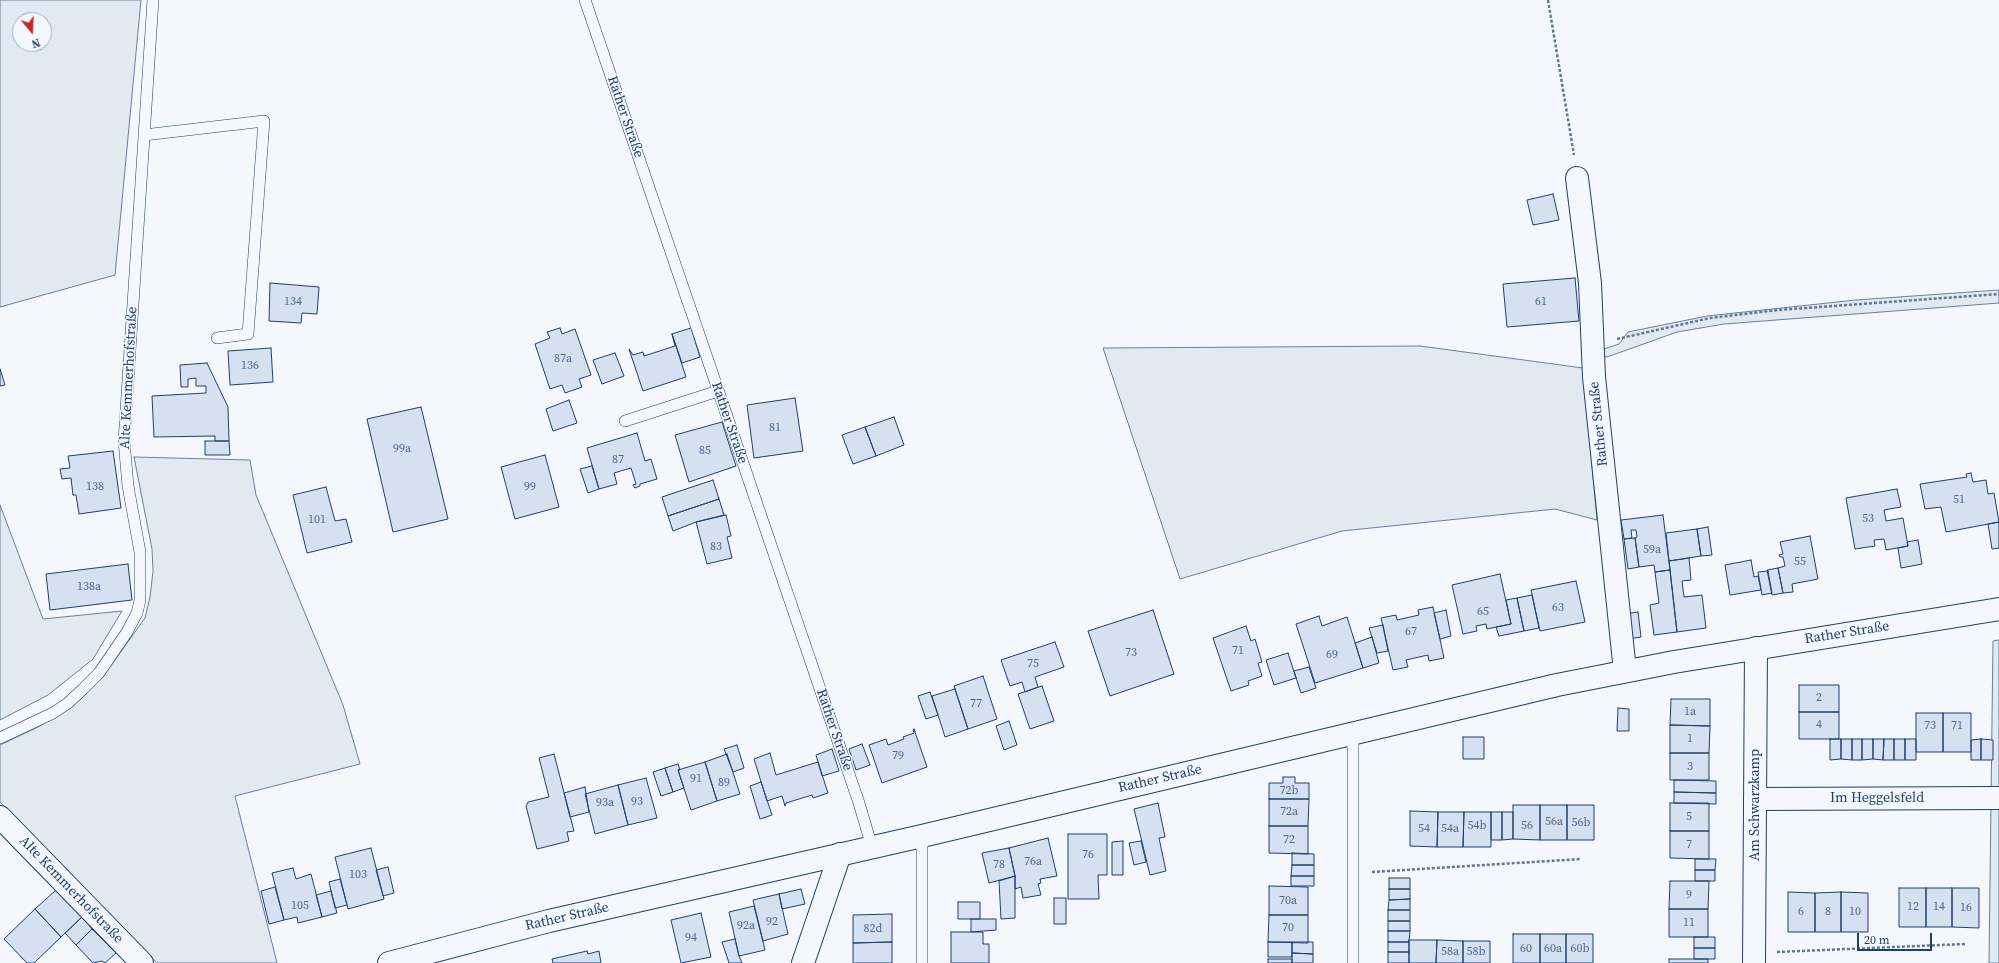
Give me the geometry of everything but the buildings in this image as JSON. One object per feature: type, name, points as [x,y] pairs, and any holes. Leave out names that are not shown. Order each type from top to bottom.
[{"type":"street","name":"Rather Straße","points":[[1577,178],[1590,283],[1594,347],[1594,377],[1625,671]]},
{"type":"street","name":"Rather Straße","points":[[390,963],[549,921],[922,836],[1353,733],[1625,671],[1756,648],[1999,609]]},
{"type":"street","name":"Am Schwarzkamp","points":[[1754,958],[1756,648]]},
{"type":"street","name":"Im Heggelsfeld","points":[[1755,799],[1999,798]]},
{"type":"street","name":"Alte Kemmerhofstraße","points":[[0,818],[142,963]]},
{"type":"street","points":[[803,963],[840,854]]},
{"type":"lane","name":"Alte Kemmerhofstraße","points":[[0,738],[53,713],[68,703],[83,689],[99,673],[114,652],[137,613],[140,600],[140,552],[128,486],[124,441],[153,0]]},
{"type":"lane","name":"Rather Straße","points":[[585,0],[859,803],[872,847]]},
{"type":"lane","points":[[144,135],[264,121],[248,334],[217,338]]},
{"type":"lane","points":[[625,421],[718,391]]},
{"type":"lane","points":[[1353,733],[1353,963]]},
{"type":"lane","points":[[922,836],[922,963]]},
{"type":"path","points":[[1548,0],[1577,178]]},
{"type":"path","points":[[1594,347],[1632,335],[1710,318],[1857,303],[1999,294]]},
{"type":"path","points":[[1353,872],[1388,872],[1582,859]]},
{"type":"path","points":[[1754,958],[1965,944]]},
{"type":"shaded area","points":[[0,0],[141,0],[115,275],[0,307]]},
{"type":"shaded area","points":[[1999,290],[1999,303],[1724,324],[1677,332],[1607,357],[1599,355],[1604,349],[1619,344],[1628,332],[1707,316],[1856,300]]},
{"type":"shaded area","points":[[1420,346],[1583,368],[1597,520],[1555,509],[1342,531],[1180,579],[1103,348]]},
{"type":"shaded area","points":[[134,457],[250,460],[256,495],[343,705],[360,764],[235,796],[277,963],[157,963],[0,802],[0,745],[38,727],[73,706],[102,678],[145,618],[150,597],[153,571],[152,549]]},
{"type":"shaded area","points":[[0,505],[43,619],[122,611],[93,659],[48,695],[0,720]]},
{"type":"shaded area","points":[[1999,640],[1999,963],[1989,963],[1993,641]]}]
